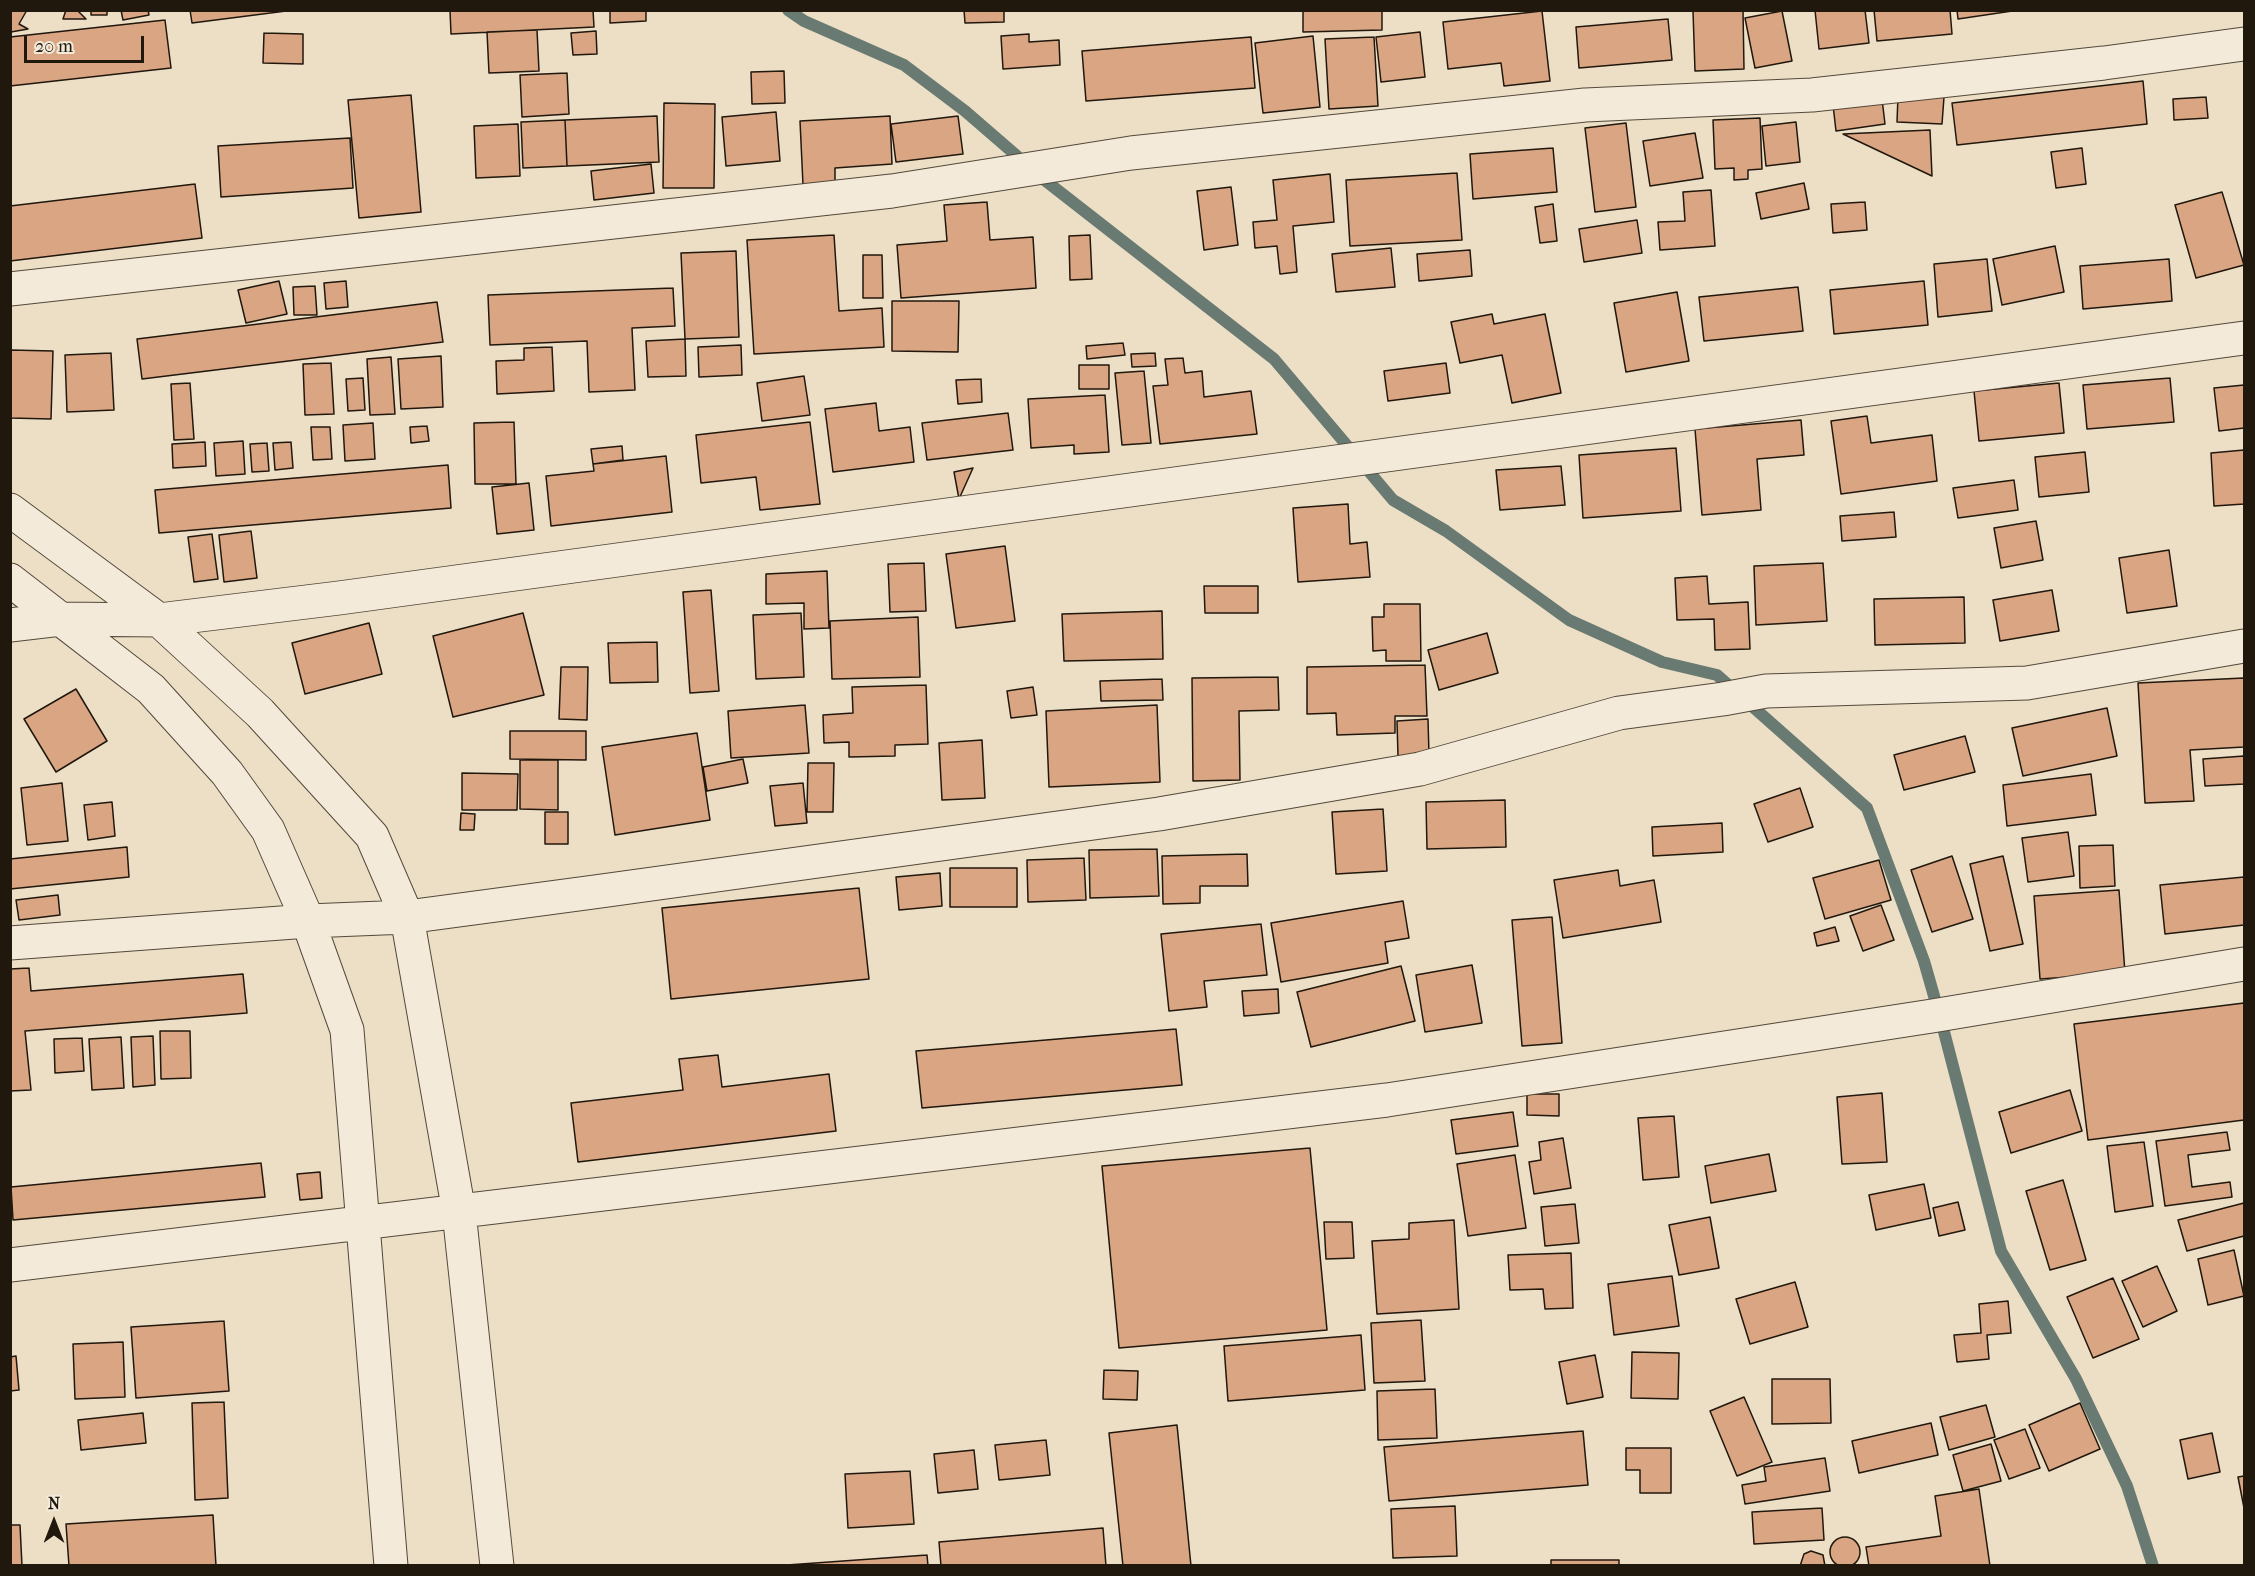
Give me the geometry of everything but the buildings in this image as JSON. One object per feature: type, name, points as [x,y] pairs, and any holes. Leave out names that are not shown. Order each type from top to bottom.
[{"type":"street","points":[[10,290],[891,191],[1142,152],[1585,105],[1812,95],[2104,63],[2244,44]]},
{"type":"street","points":[[10,625],[61,620],[159,620],[339,598],[2244,338]]},
{"type":"street","points":[[10,510],[159,620],[260,713],[372,836],[407,917],[459,1212],[497,1566]]},
{"type":"street","points":[[10,580],[151,689],[227,772],[268,830],[308,921],[347,1030],[391,1566]]},
{"type":"street","points":[[10,943],[308,921],[407,917],[1159,814],[1420,768],[1619,713],[1766,691],[2027,683],[2244,646]]},
{"type":"street","points":[[10,1265],[1387,1100],[1942,1014],[2244,964]]},
{"type":"waterway","points":[[788,10],[804,21],[904,65],[965,111],[1017,156]]},
{"type":"waterway","points":[[1042,178],[1274,359],[1393,500],[1446,531],[1569,620],[1662,662],[1717,675],[1867,808],[1924,961],[2001,1251],[2076,1379],[2127,1486],[2153,1566]]}]
